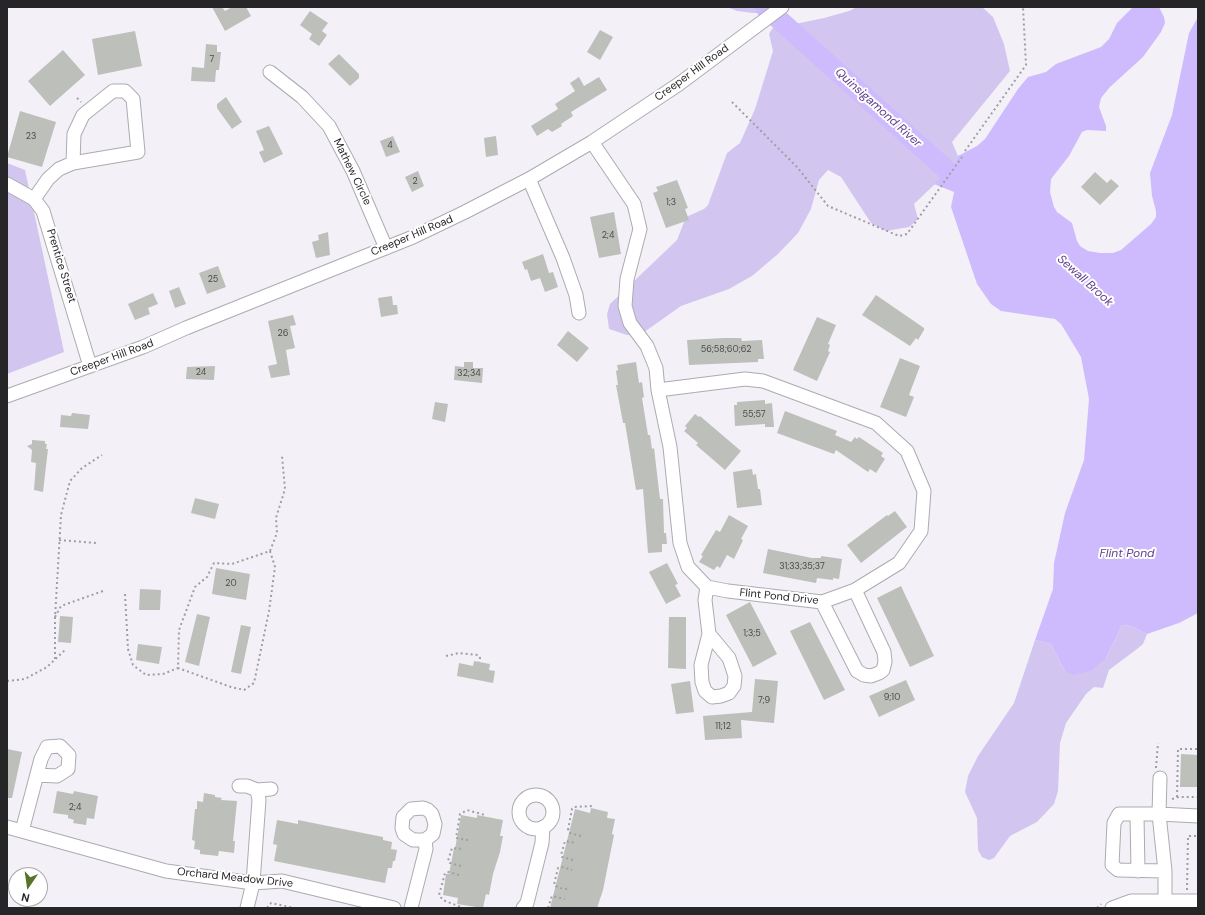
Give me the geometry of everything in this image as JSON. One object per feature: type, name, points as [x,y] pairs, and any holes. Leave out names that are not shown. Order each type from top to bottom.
[{"type":"street","name":"Creeper Hill Road","points":[[7,396],[144,347],[186,328],[386,248],[466,212],[529,179],[592,142],[679,84],[780,9]]},
{"type":"street","name":"Mathew Circle","points":[[270,72],[297,93],[329,126],[353,171],[386,248]]},
{"type":"street","points":[[34,199],[48,179],[59,169],[73,164],[138,152],[133,99],[125,91],[113,92],[83,115],[74,134],[73,164]]},
{"type":"street","points":[[592,142],[634,204],[640,229],[627,279],[625,306],[630,323],[647,346],[656,368],[658,390],[670,447],[681,545],[688,567],[707,587],[705,600],[709,634]]},
{"type":"street","points":[[529,179],[563,258],[576,296],[579,313]]},
{"type":"street","name":"Prentice Street","points":[[7,184],[34,199],[43,212],[90,366]]},
{"type":"street","name":"Flint Pond Drive","points":[[658,390],[745,379],[763,381],[876,423],[907,451],[924,491],[921,531],[899,563],[856,590],[822,602],[728,591],[707,587]]},
{"type":"street","points":[[822,602],[857,671],[864,676],[871,676],[883,670],[885,662],[884,652],[856,590]]},
{"type":"street","points":[[22,832],[37,775]]},
{"type":"street","points":[[1160,778],[1160,814],[1165,871],[1165,901]]},
{"type":"street","points":[[239,786],[247,786],[257,790],[271,789]]},
{"type":"street","points":[[247,908],[253,883],[259,800],[257,790]]},
{"type":"street","points":[[1165,871],[1118,870],[1112,865],[1114,823],[1119,814],[1198,816]]},
{"type":"street","points":[[1137,815],[1138,871]]},
{"type":"street","name":"Orchard Meadow Drive","points":[[7,827],[166,871],[253,883],[282,881],[394,908]]},
{"type":"street","points":[[523,908],[527,903],[538,857],[543,827]]},
{"type":"street","points":[[411,908],[426,849],[425,840]]},
{"type":"street","points":[[1112,908],[1131,901],[1198,901]]},
{"type":"path","points":[[965,151],[1026,65],[1023,7]]},
{"type":"path","points":[[732,102],[797,167],[828,206],[899,236],[907,234],[962,157]]},
{"type":"path","points":[[55,659],[54,618],[60,515],[70,481],[82,468],[102,454]]},
{"type":"path","points":[[125,594],[128,649],[134,665],[146,675],[162,674],[178,668],[231,687],[244,690],[254,684],[269,611],[275,567],[270,551],[277,533],[276,518],[285,489],[282,456]]},
{"type":"path","points":[[59,540],[96,543]]},
{"type":"path","points":[[178,668],[179,630],[194,587],[207,577],[214,563],[232,564],[270,551]]},
{"type":"path","points":[[54,618],[61,606],[103,591]]},
{"type":"path","points":[[7,681],[25,679],[47,667],[65,650]]},
{"type":"path","points":[[446,656],[459,652],[478,655],[480,658],[479,662]]},
{"type":"path","points":[[1158,743],[1156,768],[1160,778]]},
{"type":"path","points":[[1177,797],[1178,749],[1198,749]]},
{"type":"path","points":[[1166,801],[1177,797],[1198,797]]},
{"type":"path","points":[[581,836],[570,833],[568,830],[572,808],[594,806]]},
{"type":"path","points":[[468,840],[456,838],[460,814],[467,810],[485,815]]},
{"type":"path","points":[[1187,891],[1188,836],[1198,836]]},
{"type":"path","points":[[573,860],[562,857],[561,855],[565,841],[576,843]]},
{"type":"path","points":[[461,866],[448,861],[452,848],[464,849]]},
{"type":"path","points":[[567,890],[554,885],[558,868],[572,870]]},
{"type":"path","points":[[459,875],[449,872],[445,874],[439,895],[443,900],[463,908]]},
{"type":"path","points":[[548,908],[552,896],[565,899]]},
{"type":"path","points":[[267,908],[271,903],[294,908]]},
{"type":"shaded area","points":[[727,7],[767,7],[759,13],[753,13],[737,11]]},
{"type":"shaded area","points":[[857,7],[982,7],[993,17],[1004,44],[1010,71],[952,142],[958,156],[953,167],[914,204],[918,219],[909,227],[886,231],[871,223],[841,177],[828,170],[819,180],[811,209],[798,233],[778,254],[752,276],[729,289],[681,306],[640,335],[627,335],[609,329],[607,314],[610,304],[677,240],[686,217],[704,209],[708,205],[727,153],[740,143],[755,109],[773,51],[769,34],[772,29],[781,20],[790,25],[824,18],[849,11]]},
{"type":"shaded area","points":[[7,163],[25,170],[64,352],[7,374]]},
{"type":"shaded area","points":[[1122,625],[1131,626],[1147,634],[1143,644],[1109,670],[1103,688],[1094,687],[1086,694],[1066,723],[1060,743],[1058,791],[1054,804],[1037,822],[1010,836],[994,858],[989,860],[982,857],[978,850],[977,818],[965,792],[968,776],[978,756],[1014,703],[1035,640],[1051,644],[1065,671],[1106,658]]},
{"type":"water","name":"Flint Pond","points":[[1133,7],[1159,7],[1165,23],[1161,32],[1143,57],[1110,87],[1101,98],[1099,107],[1106,126],[1106,131],[1087,130],[1082,132],[1069,156],[1051,179],[1050,192],[1057,212],[1072,223],[1077,241],[1080,246],[1088,251],[1113,253],[1121,250],[1151,224],[1156,217],[1156,211],[1152,196],[1150,173],[1172,115],[1189,33],[1198,17],[1198,613],[1179,623],[1147,634],[1131,626],[1122,625],[1106,658],[1091,671],[1073,675],[1065,671],[1051,644],[1035,640],[1053,589],[1054,563],[1065,513],[1084,460],[1089,399],[1081,357],[1061,324],[1055,319],[1001,311],[991,304],[977,284],[951,207],[954,192],[934,184],[953,167],[958,156],[977,146],[985,139],[1018,89],[1028,77],[1046,72],[1056,64],[1101,47],[1109,39],[1117,23]]},
{"type":"building","points":[[212,7],[222,7],[225,11],[232,7],[246,7],[251,16],[225,31]]},
{"type":"building","points":[[310,11],[328,23],[322,31],[327,35],[319,46],[309,39],[312,34],[300,25]]},
{"type":"building","points":[[600,30],[613,37],[600,60],[587,52]]},
{"type":"building","points":[[135,31],[142,66],[98,75],[92,39]]},
{"type":"building","points":[[206,44],[217,45],[217,52],[221,52],[219,70],[216,70],[215,82],[191,81],[192,67],[204,68]]},
{"type":"building","points":[[63,50],[85,75],[50,106],[28,81]]},
{"type":"building","points":[[339,54],[359,74],[359,78],[350,86],[328,64]]},
{"type":"building","points":[[579,77],[584,86],[599,77],[607,90],[571,112],[573,116],[561,124],[562,126],[552,132],[548,129],[537,136],[531,126],[558,109],[555,104],[575,91],[570,83]]},
{"type":"building","points":[[226,97],[242,122],[232,129],[217,108],[217,104]]},
{"type":"building","points":[[20,111],[56,122],[42,167],[7,157]]},
{"type":"building","points":[[269,126],[283,154],[264,163],[259,152],[264,150],[256,131]]},
{"type":"building","points":[[393,136],[400,152],[386,157],[380,141]]},
{"type":"building","points":[[496,136],[498,155],[486,157],[484,138]]},
{"type":"building","points":[[418,171],[424,186],[412,192],[405,177]]},
{"type":"building","points":[[1095,172],[1107,183],[1111,179],[1119,186],[1100,205],[1081,187]]},
{"type":"building","points":[[677,180],[688,208],[685,209],[689,220],[666,228],[653,193],[658,191],[656,187]]},
{"type":"building","points":[[614,212],[621,254],[599,258],[590,217]]},
{"type":"building","points":[[328,232],[330,255],[316,258],[312,242],[319,240],[318,235]]},
{"type":"building","points":[[543,254],[549,273],[553,272],[558,287],[545,292],[540,278],[531,281],[527,269],[525,270],[522,262]]},
{"type":"building","points":[[218,266],[226,287],[207,294],[199,273]]},
{"type":"building","points":[[179,287],[186,304],[175,308],[169,291]]},
{"type":"building","points":[[153,293],[158,304],[148,308],[150,314],[135,320],[128,304]]},
{"type":"building","points":[[876,295],[924,328],[918,340],[916,338],[910,346],[862,315]]},
{"type":"building","points":[[392,296],[393,305],[397,305],[398,314],[381,317],[378,298]]},
{"type":"building","points":[[293,315],[296,325],[290,326],[295,348],[286,350],[290,375],[271,378],[268,366],[277,364],[268,321]]},
{"type":"building","points":[[817,317],[836,325],[828,344],[830,345],[828,351],[830,352],[817,381],[793,370]]},
{"type":"building","points":[[568,331],[589,348],[577,362],[557,345]]},
{"type":"building","points":[[741,338],[742,341],[762,340],[764,359],[758,359],[758,362],[689,365],[687,340]]},
{"type":"building","points":[[900,358],[920,366],[909,395],[914,397],[906,417],[880,407]]},
{"type":"building","points":[[464,362],[473,362],[473,368],[483,368],[482,383],[454,380],[455,366],[464,367]]},
{"type":"building","points":[[636,362],[639,383],[642,382],[644,397],[642,398],[648,435],[650,435],[652,449],[654,448],[660,499],[663,499],[664,533],[666,533],[667,544],[662,544],[662,552],[648,553],[643,489],[636,490],[625,423],[623,423],[616,385],[618,385],[616,371],[618,370],[617,365]]},
{"type":"building","points":[[215,366],[214,380],[186,379],[187,367]]},
{"type":"building","points":[[765,400],[765,404],[772,403],[774,427],[765,427],[765,424],[735,426],[734,405],[737,405],[737,402]]},
{"type":"building","points":[[435,402],[448,404],[445,422],[432,419]]},
{"type":"building","points":[[785,411],[837,431],[835,435],[851,442],[855,437],[857,439],[859,437],[883,453],[881,456],[885,459],[876,473],[870,469],[868,472],[836,450],[834,454],[777,433]]},
{"type":"building","points":[[72,413],[90,415],[88,429],[60,427],[61,415],[71,416]]},
{"type":"building","points":[[695,414],[699,417],[700,416],[741,451],[725,470],[696,445],[698,443],[684,431],[687,428],[685,426]]},
{"type":"building","points":[[32,440],[45,441],[45,444],[47,444],[46,449],[48,449],[43,492],[34,490],[36,463],[31,462],[32,450],[27,446],[32,444]]},
{"type":"building","points":[[752,469],[753,475],[756,474],[762,505],[737,508],[733,472]]},
{"type":"building","points":[[195,498],[219,504],[215,519],[191,513]]},
{"type":"building","points":[[895,511],[907,527],[861,563],[847,545],[887,515],[888,516]]},
{"type":"building","points":[[729,515],[748,526],[741,539],[743,540],[734,559],[727,555],[720,568],[717,566],[714,570],[699,562],[703,556],[701,555],[716,530],[720,532]]},
{"type":"building","points":[[768,549],[812,558],[821,558],[821,556],[842,559],[839,579],[833,578],[833,580],[817,578],[816,583],[763,573]]},
{"type":"building","points":[[667,563],[678,584],[675,585],[681,596],[666,604],[649,572]]},
{"type":"building","points":[[216,568],[250,574],[246,600],[212,594]]},
{"type":"building","points":[[901,586],[934,656],[910,667],[877,598]]},
{"type":"building","points":[[140,589],[161,590],[160,610],[139,610]]},
{"type":"building","points":[[750,602],[777,654],[753,667],[726,615]]},
{"type":"building","points":[[197,614],[210,617],[199,666],[185,662]]},
{"type":"building","points":[[60,616],[73,617],[71,643],[58,642]]},
{"type":"building","points":[[669,617],[686,617],[686,669],[668,668]]},
{"type":"building","points":[[810,622],[845,690],[824,700],[790,631]]},
{"type":"building","points":[[241,625],[251,627],[241,674],[231,672]]},
{"type":"building","points":[[138,644],[162,647],[159,664],[136,660]]},
{"type":"building","points":[[474,661],[490,664],[489,670],[495,671],[493,683],[457,676],[459,663],[473,666]]},
{"type":"building","points":[[755,679],[778,681],[774,723],[741,720],[742,738],[705,740],[703,716],[752,712]]},
{"type":"building","points":[[906,680],[915,700],[879,717],[869,696]]},
{"type":"building","points":[[690,681],[694,712],[676,714],[671,684]]},
{"type":"building","points":[[7,749],[22,752],[12,798],[7,798]]},
{"type":"building","points":[[1181,754],[1198,755],[1198,787],[1180,787]]},
{"type":"building","points":[[57,791],[73,794],[74,791],[98,796],[94,819],[87,818],[86,825],[73,823],[74,820],[68,818],[68,815],[53,813]]},
{"type":"building","points":[[204,793],[215,795],[215,797],[222,798],[221,800],[237,801],[233,841],[235,841],[234,853],[219,851],[218,856],[200,854],[200,850],[194,849],[195,841],[192,840],[195,809],[197,809],[197,801],[203,802]]},
{"type":"building","points":[[591,808],[608,812],[607,818],[615,819],[612,834],[614,835],[603,890],[597,908],[550,908],[575,809],[590,813]]},
{"type":"building","points":[[461,815],[477,818],[477,815],[503,820],[500,836],[503,836],[500,852],[493,874],[489,895],[486,894],[483,908],[457,904],[458,898],[443,895],[446,874],[449,874]]},
{"type":"building","points":[[277,820],[298,824],[298,820],[383,837],[383,840],[392,842],[391,849],[397,850],[392,868],[388,868],[385,883],[274,861],[277,845],[273,844]]},
{"type":"waterway","name":"Quinsigamond River","points":[[765,7],[968,189]]},
{"type":"water label","name":"Sewall Brook","points":[[1085,281]]}]
